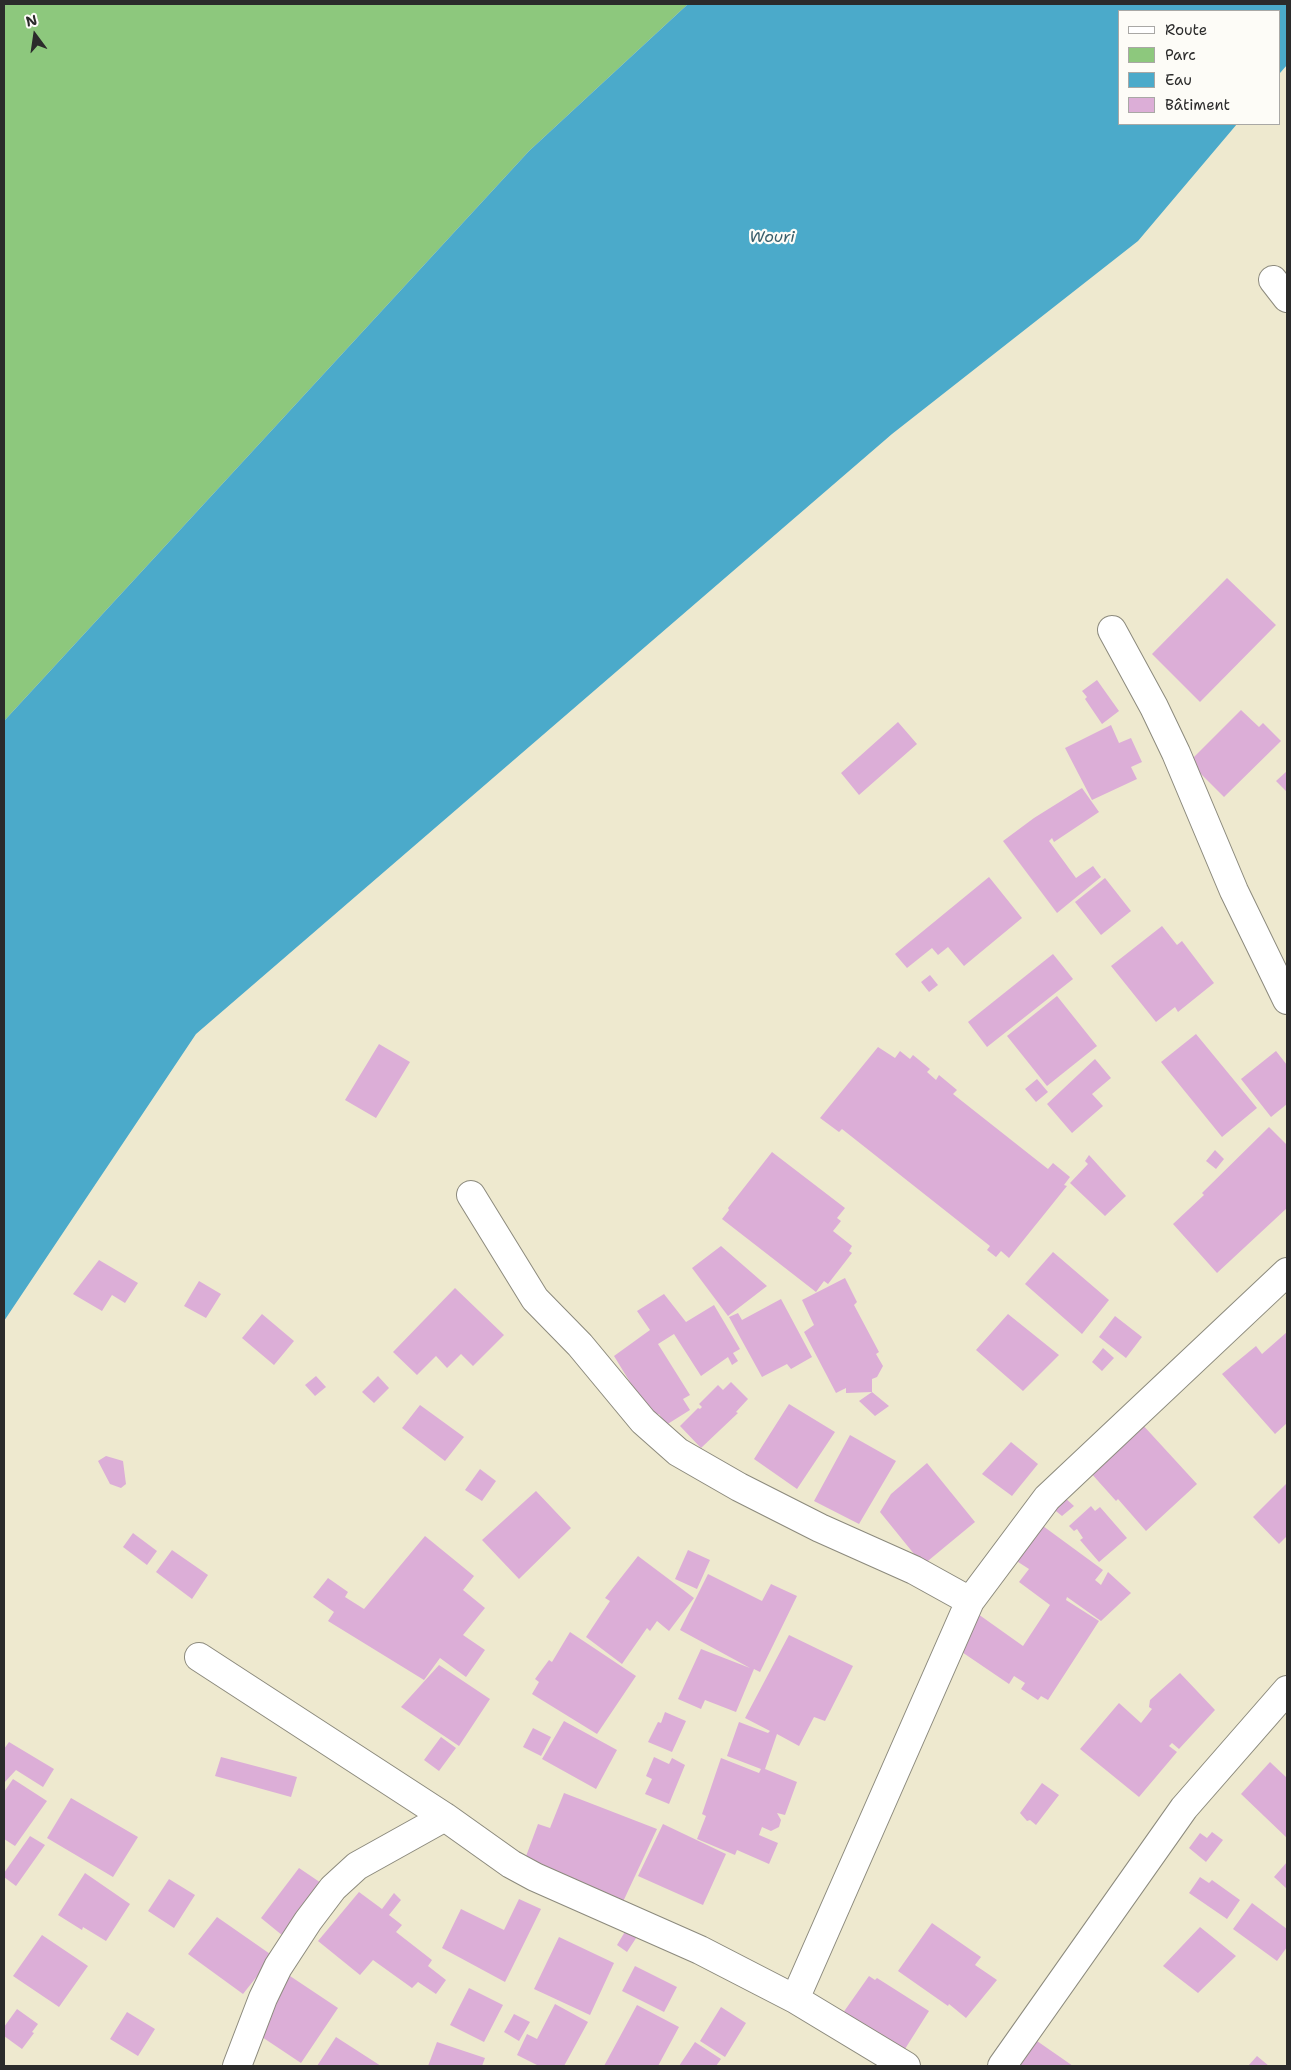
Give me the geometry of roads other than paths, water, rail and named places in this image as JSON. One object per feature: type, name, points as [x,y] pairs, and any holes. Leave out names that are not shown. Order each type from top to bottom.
[{"type":"street","points":[[1112,630],[1154,707],[1176,753],[1234,890],[1287,1000]]},
{"type":"street","points":[[471,1195],[535,1299],[580,1346],[643,1421],[678,1452],[739,1487],[820,1528],[914,1570],[970,1601]]},
{"type":"street","points":[[795,1999],[970,1601],[1048,1498],[1287,1272]]},
{"type":"street","points":[[199,1657],[444,1817],[511,1864],[535,1877],[700,1950],[795,1999],[906,2066]]},
{"type":"street","points":[[1002,2066],[1184,1808],[1287,1690]]},
{"type":"street","points":[[237,2066],[263,1998],[278,1967],[308,1921],[333,1888],[357,1866],[444,1817]]},
{"type":"water","name":"Wouri","points":[[688,4],[1287,4],[1287,65],[1281,72],[1281,10],[1118,10],[1118,125],[1236,125],[1138,241],[892,434],[196,1034],[4,1321],[4,721],[529,151]]}]
